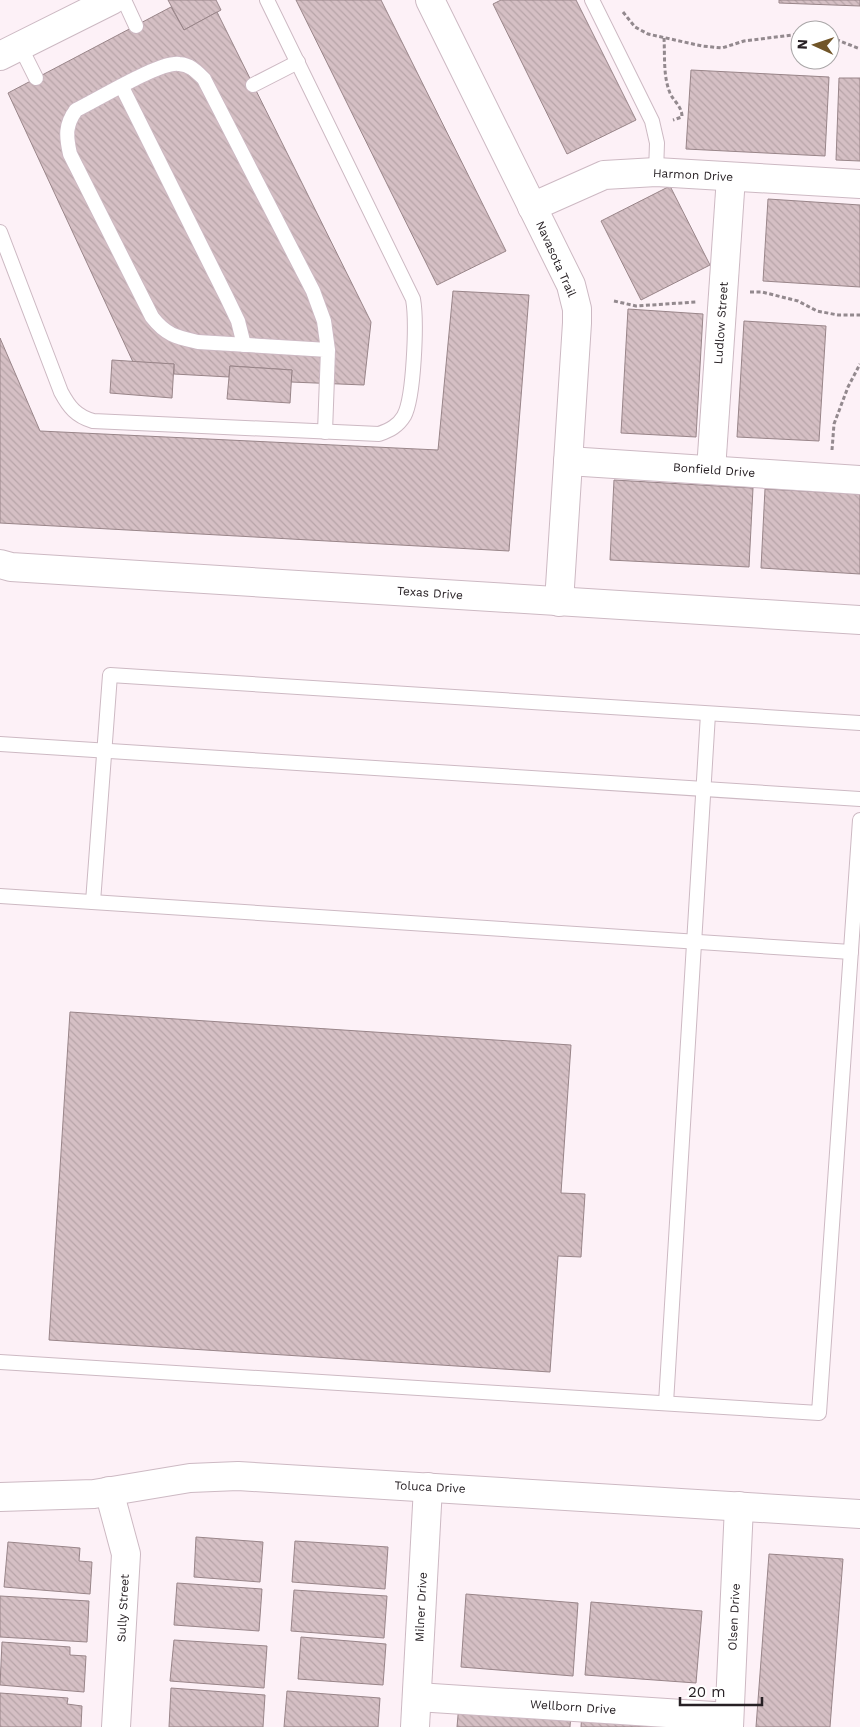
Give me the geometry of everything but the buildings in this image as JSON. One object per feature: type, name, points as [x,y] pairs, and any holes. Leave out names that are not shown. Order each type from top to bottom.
[{"type":"street","points":[[10,51],[112,0]]},
{"type":"street","name":"Navasota Trail","points":[[430,0],[570,285],[577,309],[558,602]]},
{"type":"street","name":"Harmon Drive","points":[[532,207],[604,175],[656,172],[860,184]]},
{"type":"street","name":"Ludlow Street","points":[[711,470],[731,177]]},
{"type":"street","name":"Bonfield Drive","points":[[568,461],[860,480]]},
{"type":"street","name":"Texas Drive","points":[[0,564],[11,567],[860,620]]},
{"type":"street","name":"Toluca Drive","points":[[0,1497],[109,1491],[190,1478],[238,1476],[860,1514]]},
{"type":"street","name":"Milner Drive","points":[[415,1727],[428,1487]]},
{"type":"street","name":"Sully Street","points":[[109,1491],[126,1554],[116,1727]]},
{"type":"street","name":"Olsen Drive","points":[[729,1722],[739,1506]]},
{"type":"street","name":"Wellborn Drive","points":[[417,1698],[729,1722]]},
{"type":"lane","points":[[124,0],[136,26]]},
{"type":"lane","points":[[0,232],[61,392],[73,411],[82,418],[93,421],[380,434],[398,424],[409,401],[415,308],[409,289],[267,0]]},
{"type":"lane","points":[[592,0],[656,131],[656,172]]},
{"type":"lane","points":[[10,51],[36,78]]},
{"type":"lane","points":[[253,85],[298,62]]},
{"type":"lane","points":[[325,432],[328,350],[324,321],[313,291],[204,80],[193,67],[177,63],[160,67],[76,110],[68,121],[67,130],[70,154],[152,317],[163,331],[178,338],[198,342],[328,350]]},
{"type":"lane","points":[[122,87],[228,298],[238,321],[244,345]]},
{"type":"lane","points":[[93,902],[110,675],[860,723]]},
{"type":"lane","points":[[666,1403],[708,714]]},
{"type":"lane","points":[[0,744],[860,799]]},
{"type":"lane","points":[[0,1362],[819,1413],[860,820]]},
{"type":"lane","points":[[0,896],[851,952]]},
{"type":"path","points":[[621,9],[635,27],[648,34],[722,48],[744,41],[790,35]]},
{"type":"path","points":[[664,38],[665,74],[670,94],[682,110],[682,117],[673,120]]},
{"type":"path","points":[[840,41],[860,49]]},
{"type":"path","points":[[762,292],[798,301],[817,311],[838,315],[860,316]]},
{"type":"path","points":[[614,301],[636,306],[702,301]]},
{"type":"path","points":[[832,452],[834,424],[848,387],[860,364]]}]
